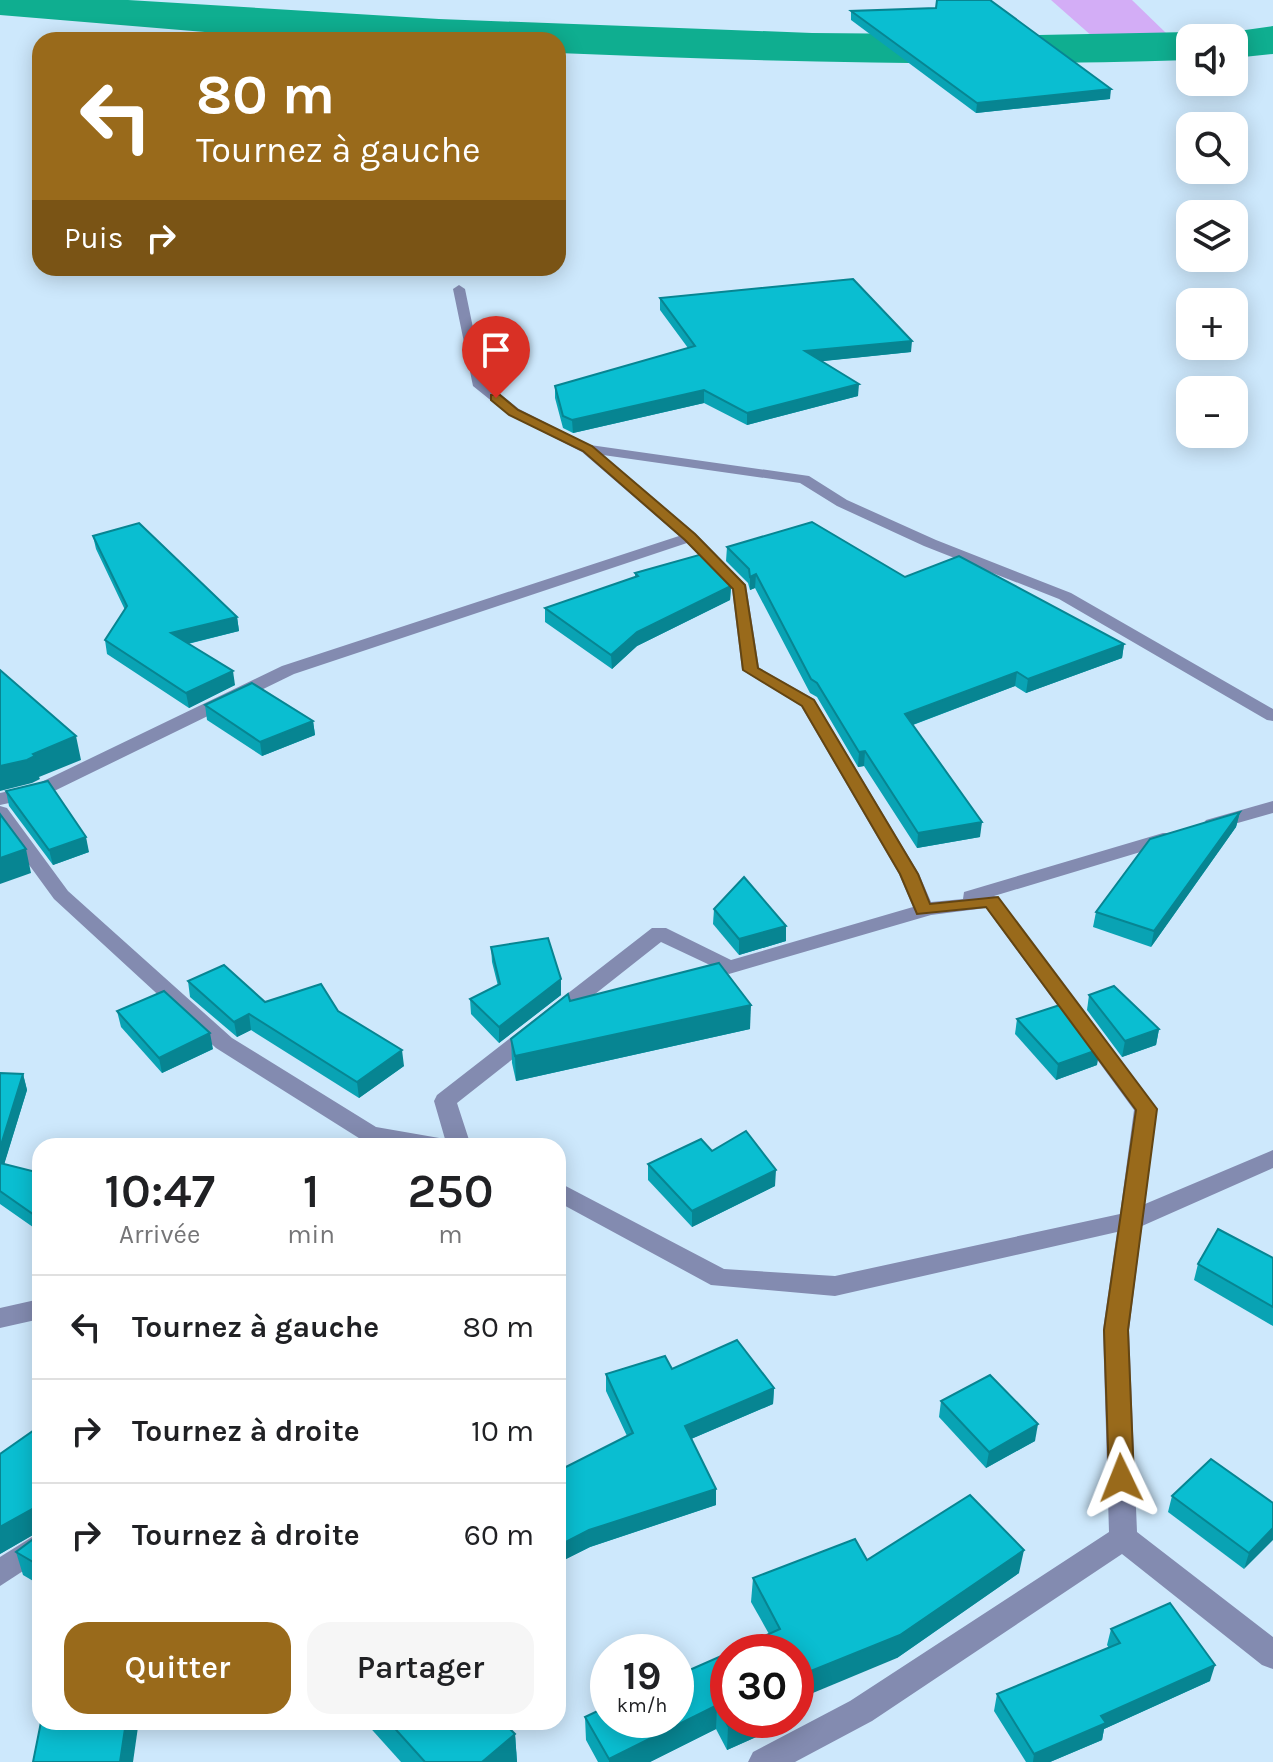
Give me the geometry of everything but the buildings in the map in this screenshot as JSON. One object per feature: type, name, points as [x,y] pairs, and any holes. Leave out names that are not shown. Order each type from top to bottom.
[{"type":"street","points":[[459,289],[478,383],[514,412],[587,449],[690,537],[740,588],[751,670],[808,703],[909,874],[924,910]]},
{"type":"street","points":[[587,449],[804,479],[842,503],[930,543],[1065,596],[1273,716]]},
{"type":"street","points":[[0,799],[39,791],[288,670],[690,537]]},
{"type":"street","points":[[457,1138],[445,1101],[659,933],[729,967],[1273,807]]},
{"type":"street","points":[[0,812],[61,895],[224,1043],[370,1134],[394,1138]]},
{"type":"street","points":[[924,910],[991,901],[1146,1109],[1116,1330],[1123,1538]]},
{"type":"street","points":[[566,1195],[720,1278],[835,1286],[1132,1220],[1273,1158]]},
{"type":"street","points":[[0,1318],[32,1311]]},
{"type":"street","points":[[1123,1538],[1273,1655]]},
{"type":"street","points":[[764,1762],[861,1711],[1123,1538]]},
{"type":"street","points":[[0,1573],[32,1550]]},
{"type":"shaded area","points":[[1051,0],[1132,0],[1167,34],[1093,37]]},
{"type":"waterway","points":[[0,2],[402,32]]},
{"type":"waterway","points":[[566,39],[963,50],[1176,46]]},
{"type":"waterway","points":[[1248,43],[1273,40]]},
{"type":"route","points":[[496,398],[514,412],[587,449],[690,537],[740,588],[751,670],[808,703],[909,874],[924,910],[991,901],[1146,1109],[1116,1330],[1121,1478]]}]
